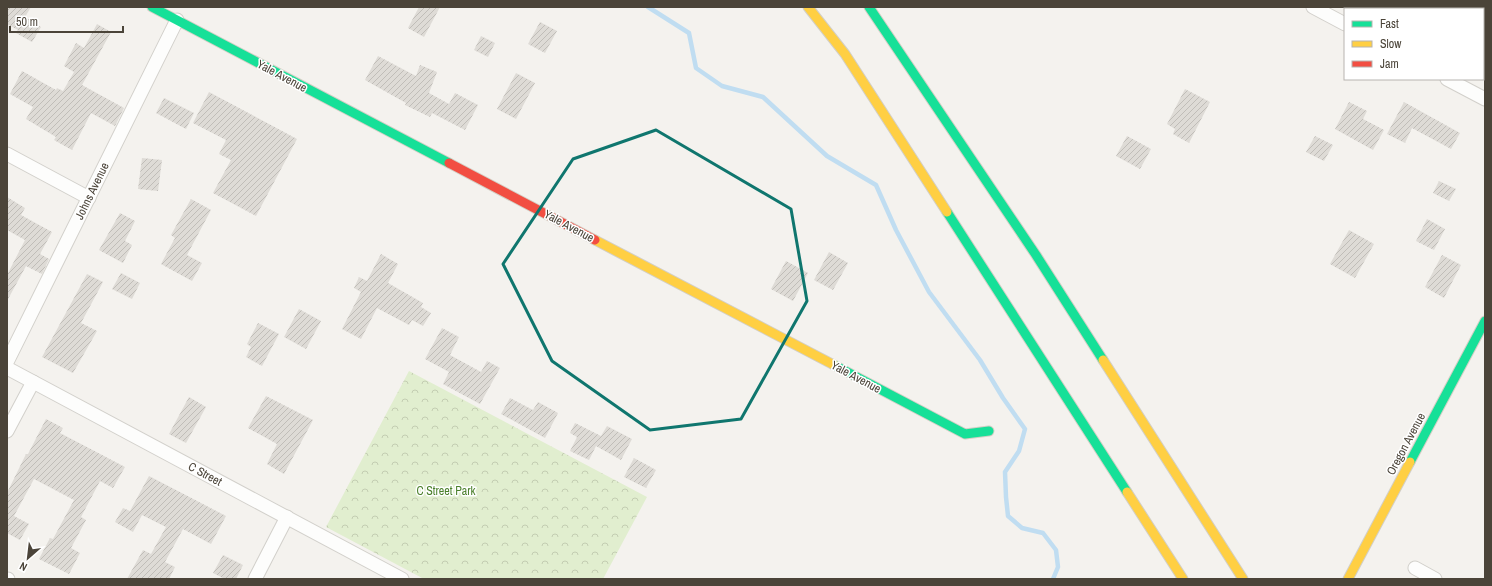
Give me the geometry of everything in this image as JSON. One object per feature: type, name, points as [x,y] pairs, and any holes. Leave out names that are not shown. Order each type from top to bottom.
[{"type":"main road","name":"Yale Avenue","points":[[152,7],[965,434],[990,431]]},
{"type":"main road","points":[[808,7],[845,54],[1183,579]]},
{"type":"main road","points":[[869,7],[1036,255],[1244,579]]},
{"type":"main road","name":"Oregon Avenue","points":[[1348,579],[1485,321]]},
{"type":"street","points":[[1313,7],[1344,23]]},
{"type":"street","name":"Johns Avenue","points":[[7,362],[177,20]]},
{"type":"street","points":[[1449,80],[1485,99]]},
{"type":"street","points":[[7,154],[89,198]]},
{"type":"street","name":"C Street","points":[[7,368],[402,579]]},
{"type":"street","points":[[7,431],[33,382]]},
{"type":"street","points":[[255,579],[287,517]]},
{"type":"street","points":[[1415,568],[1435,579]]},
{"type":"highlighted area","points":[[656,130],[791,209],[807,301],[741,419],[650,430],[552,361],[503,264],[573,159]]},
{"type":"green space","name":"C Street Park","points":[[409,371],[647,497],[603,579],[424,579],[326,527]]},
{"type":"building","points":[[7,7],[31,7],[25,17],[41,27],[32,42],[16,33],[18,30],[7,24]]},
{"type":"building","points":[[419,7],[440,7],[424,37],[408,28]]},
{"type":"building","points":[[540,22],[557,31],[545,53],[528,44]]},
{"type":"building","points":[[97,24],[111,32],[82,85],[124,108],[115,126],[91,113],[72,150],[54,140],[56,137],[26,119],[33,107],[10,94],[22,71],[56,90],[57,88],[63,91],[74,72],[64,66],[76,43],[84,48]]},
{"type":"building","points":[[481,36],[495,43],[488,57],[474,50]]},
{"type":"building","points":[[378,56],[416,76],[420,65],[437,72],[429,93],[449,104],[455,93],[478,105],[465,130],[432,113],[430,117],[405,105],[406,103],[365,80]]},
{"type":"building","points":[[516,73],[535,83],[516,119],[497,109]]},
{"type":"building","points":[[1185,89],[1210,102],[1189,143],[1173,134],[1175,129],[1167,124]]},
{"type":"building","points":[[209,92],[297,139],[256,216],[213,193],[231,160],[219,154],[226,140],[193,123]]},
{"type":"building","points":[[164,98],[194,113],[186,129],[156,113]]},
{"type":"building","points":[[1349,102],[1367,111],[1363,119],[1384,130],[1373,150],[1335,129]]},
{"type":"building","points":[[1404,102],[1460,133],[1451,149],[1412,128],[1405,143],[1387,134]]},
{"type":"building","points":[[1127,136],[1151,149],[1140,169],[1116,156]]},
{"type":"building","points":[[1315,136],[1333,145],[1324,161],[1306,152]]},
{"type":"building","points":[[142,158],[162,160],[158,191],[138,189]]},
{"type":"building","points":[[1439,181],[1456,189],[1449,201],[1433,193]]},
{"type":"building","points":[[7,197],[25,208],[21,215],[52,232],[40,254],[49,259],[42,274],[26,266],[7,301],[7,275],[25,240],[7,230]]},
{"type":"building","points":[[191,199],[211,210],[187,255],[202,263],[192,281],[161,264],[175,238],[171,235]]},
{"type":"building","points":[[120,213],[135,221],[125,241],[132,245],[123,263],[99,250]]},
{"type":"building","points":[[1427,219],[1445,229],[1434,250],[1416,241]]},
{"type":"building","points":[[1349,230],[1374,244],[1355,278],[1330,264]]},
{"type":"building","points":[[829,252],[848,263],[833,290],[814,280]]},
{"type":"building","points":[[381,254],[398,264],[388,283],[423,303],[421,307],[431,313],[423,326],[412,320],[409,325],[377,308],[361,339],[342,329],[361,292],[354,288],[359,277],[367,281]]},
{"type":"building","points":[[1442,255],[1461,265],[1444,298],[1425,287]]},
{"type":"building","points":[[786,261],[808,273],[793,301],[771,289]]},
{"type":"building","points":[[121,273],[140,283],[132,299],[112,289]]},
{"type":"building","points":[[87,274],[103,282],[81,323],[97,331],[73,373],[42,357]]},
{"type":"building","points":[[299,309],[321,321],[306,349],[284,337]]},
{"type":"building","points":[[258,323],[279,334],[262,366],[246,357],[251,347],[247,344]]},
{"type":"building","points":[[442,328],[459,337],[450,355],[481,372],[487,361],[500,368],[480,404],[443,384],[449,372],[425,359]]},
{"type":"building","points":[[266,396],[313,420],[284,474],[267,464],[277,444],[248,428]]},
{"type":"building","points":[[189,397],[206,407],[186,443],[169,434]]},
{"type":"building","points":[[510,398],[533,410],[538,402],[558,413],[545,438],[501,414]]},
{"type":"building","points":[[46,419],[63,428],[60,433],[125,467],[113,488],[100,481],[81,517],[86,520],[71,548],[80,553],[69,574],[39,559],[50,538],[53,539],[74,500],[34,479],[14,516],[29,524],[20,540],[7,533],[7,493],[26,454],[28,454]]},
{"type":"building","points":[[575,423],[601,436],[607,426],[632,439],[621,460],[596,446],[589,460],[570,451],[577,437],[570,433]]},
{"type":"building","points":[[634,458],[656,470],[646,488],[624,477]]},
{"type":"building","points":[[149,476],[226,516],[211,544],[183,529],[165,562],[175,567],[169,579],[127,579],[143,550],[151,554],[166,527],[142,515],[133,532],[115,522],[123,508],[130,511]]},
{"type":"building","points":[[223,555],[243,565],[236,579],[225,579],[213,573]]},
{"type":"waterway","points":[[648,7],[689,33],[696,68],[722,86],[763,97],[827,156],[876,185],[896,230],[929,292],[980,360],[1003,398],[1025,429],[1019,451],[1005,472],[1008,516],[1022,528],[1043,533],[1056,550],[1058,567],[1053,579]]},
{"type":"traffic: fast","points":[[152,7],[449,163]]},
{"type":"traffic: fast","points":[[869,7],[1036,255],[1103,360]]},
{"type":"traffic: fast","points":[[947,212],[1127,492]]},
{"type":"traffic: fast","points":[[1410,462],[1485,321]]},
{"type":"traffic: fast","points":[[834,365],[965,434],[989,431]]},
{"type":"traffic: slow","points":[[808,7],[845,54],[947,212]]},
{"type":"traffic: slow","points":[[595,240],[834,365]]},
{"type":"traffic: slow","points":[[1103,360],[1243,579]]},
{"type":"traffic: slow","points":[[1348,579],[1410,462]]},
{"type":"traffic: slow","points":[[1127,492],[1183,579]]},
{"type":"traffic: jam","points":[[449,163],[595,240]]}]
